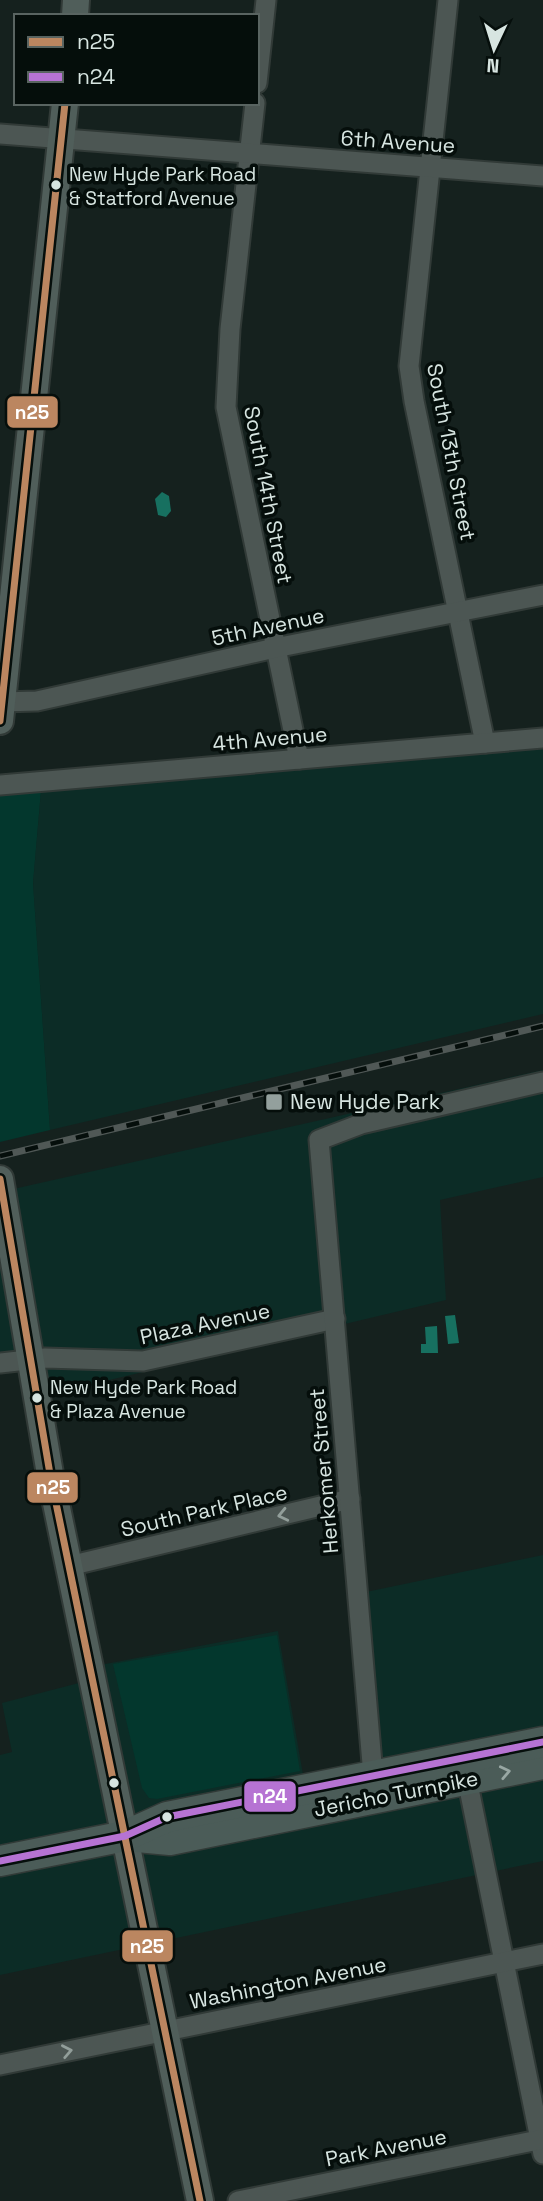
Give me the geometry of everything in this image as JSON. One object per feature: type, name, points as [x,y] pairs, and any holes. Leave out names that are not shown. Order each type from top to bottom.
[{"type":"main road","points":[[1,711],[65,105]]},
{"type":"main road","points":[[0,1179],[46,1454],[200,2201]]},
{"type":"main road","name":"Jericho Turnpike","points":[[465,1769],[543,1742]]},
{"type":"main road","name":"Jericho Turnpike","points":[[0,1860],[125,1836],[170,1840],[374,1787],[465,1769],[543,1764]]},
{"type":"street","points":[[259,65],[266,0]]},
{"type":"street","name":"South 13th Street","points":[[448,0],[409,366],[485,743]]},
{"type":"street","name":"South 14th Street","points":[[255,105],[230,329],[226,407],[299,759]]},
{"type":"street","name":"6th Avenue","points":[[0,134],[543,176]]},
{"type":"street","name":"5th Avenue","points":[[1,711],[275,648],[543,595]]},
{"type":"street","name":"4th Avenue","points":[[0,785],[543,738]]},
{"type":"street","name":"Herkomer Street","points":[[374,1787],[319,1140],[361,1124],[543,1082]]},
{"type":"street","name":"Plaza Avenue","points":[[0,1363],[31,1359],[143,1361],[335,1320]]},
{"type":"street","name":"South Park Place","points":[[69,1566],[350,1499]]},
{"type":"street","points":[[465,1769],[542,2144]]},
{"type":"street","name":"Washington Avenue","points":[[0,2064],[543,1954]]},
{"type":"street","name":"Park Avenue","points":[[238,2201],[542,2144]]},
{"type":"shaded area","points":[[162,492],[169,496],[171,511],[166,517],[158,515],[155,499]]},
{"type":"shaded area","points":[[543,734],[543,1014],[50,1130],[33,883],[42,779]]},
{"type":"shaded area","points":[[42,779],[33,883],[50,1130],[0,1142],[0,782]]},
{"type":"shaded area","points":[[543,1070],[543,1177],[440,1200],[446,1300],[25,1400],[15,1353],[0,1356],[0,1192]]},
{"type":"shaded area","points":[[455,1315],[459,1343],[448,1344],[445,1316]]},
{"type":"shaded area","points":[[437,1326],[438,1353],[421,1353],[421,1344],[426,1344],[425,1327]]},
{"type":"shaded area","points":[[543,1555],[543,1861],[0,1975],[0,1755],[12,1752],[2,1703],[98,1678],[95,1666],[278,1631],[305,1786],[378,1774],[366,1592]]},
{"type":"shaded area","points":[[277,1635],[300,1771],[157,1799],[149,1798],[142,1788],[113,1664]]},
{"type":"railway","points":[[0,1156],[543,1026]]},
{"type":"transit line","name":"n25","points":[[0,721],[65,105]]},
{"type":"transit line","name":"n25","points":[[0,1179],[50,1474],[200,2201]]},
{"type":"transit line","name":"n24","points":[[0,1861],[125,1836],[167,1817],[543,1742]]},
{"type":"place","name":"New Hyde Park Road & Statford Avenue","points":[[56,185]]},
{"type":"place","name":"New Hyde Park","points":[[274,1102]]},
{"type":"place","name":"New Hyde Park Road & Plaza Avenue","points":[[37,1398]]}]
